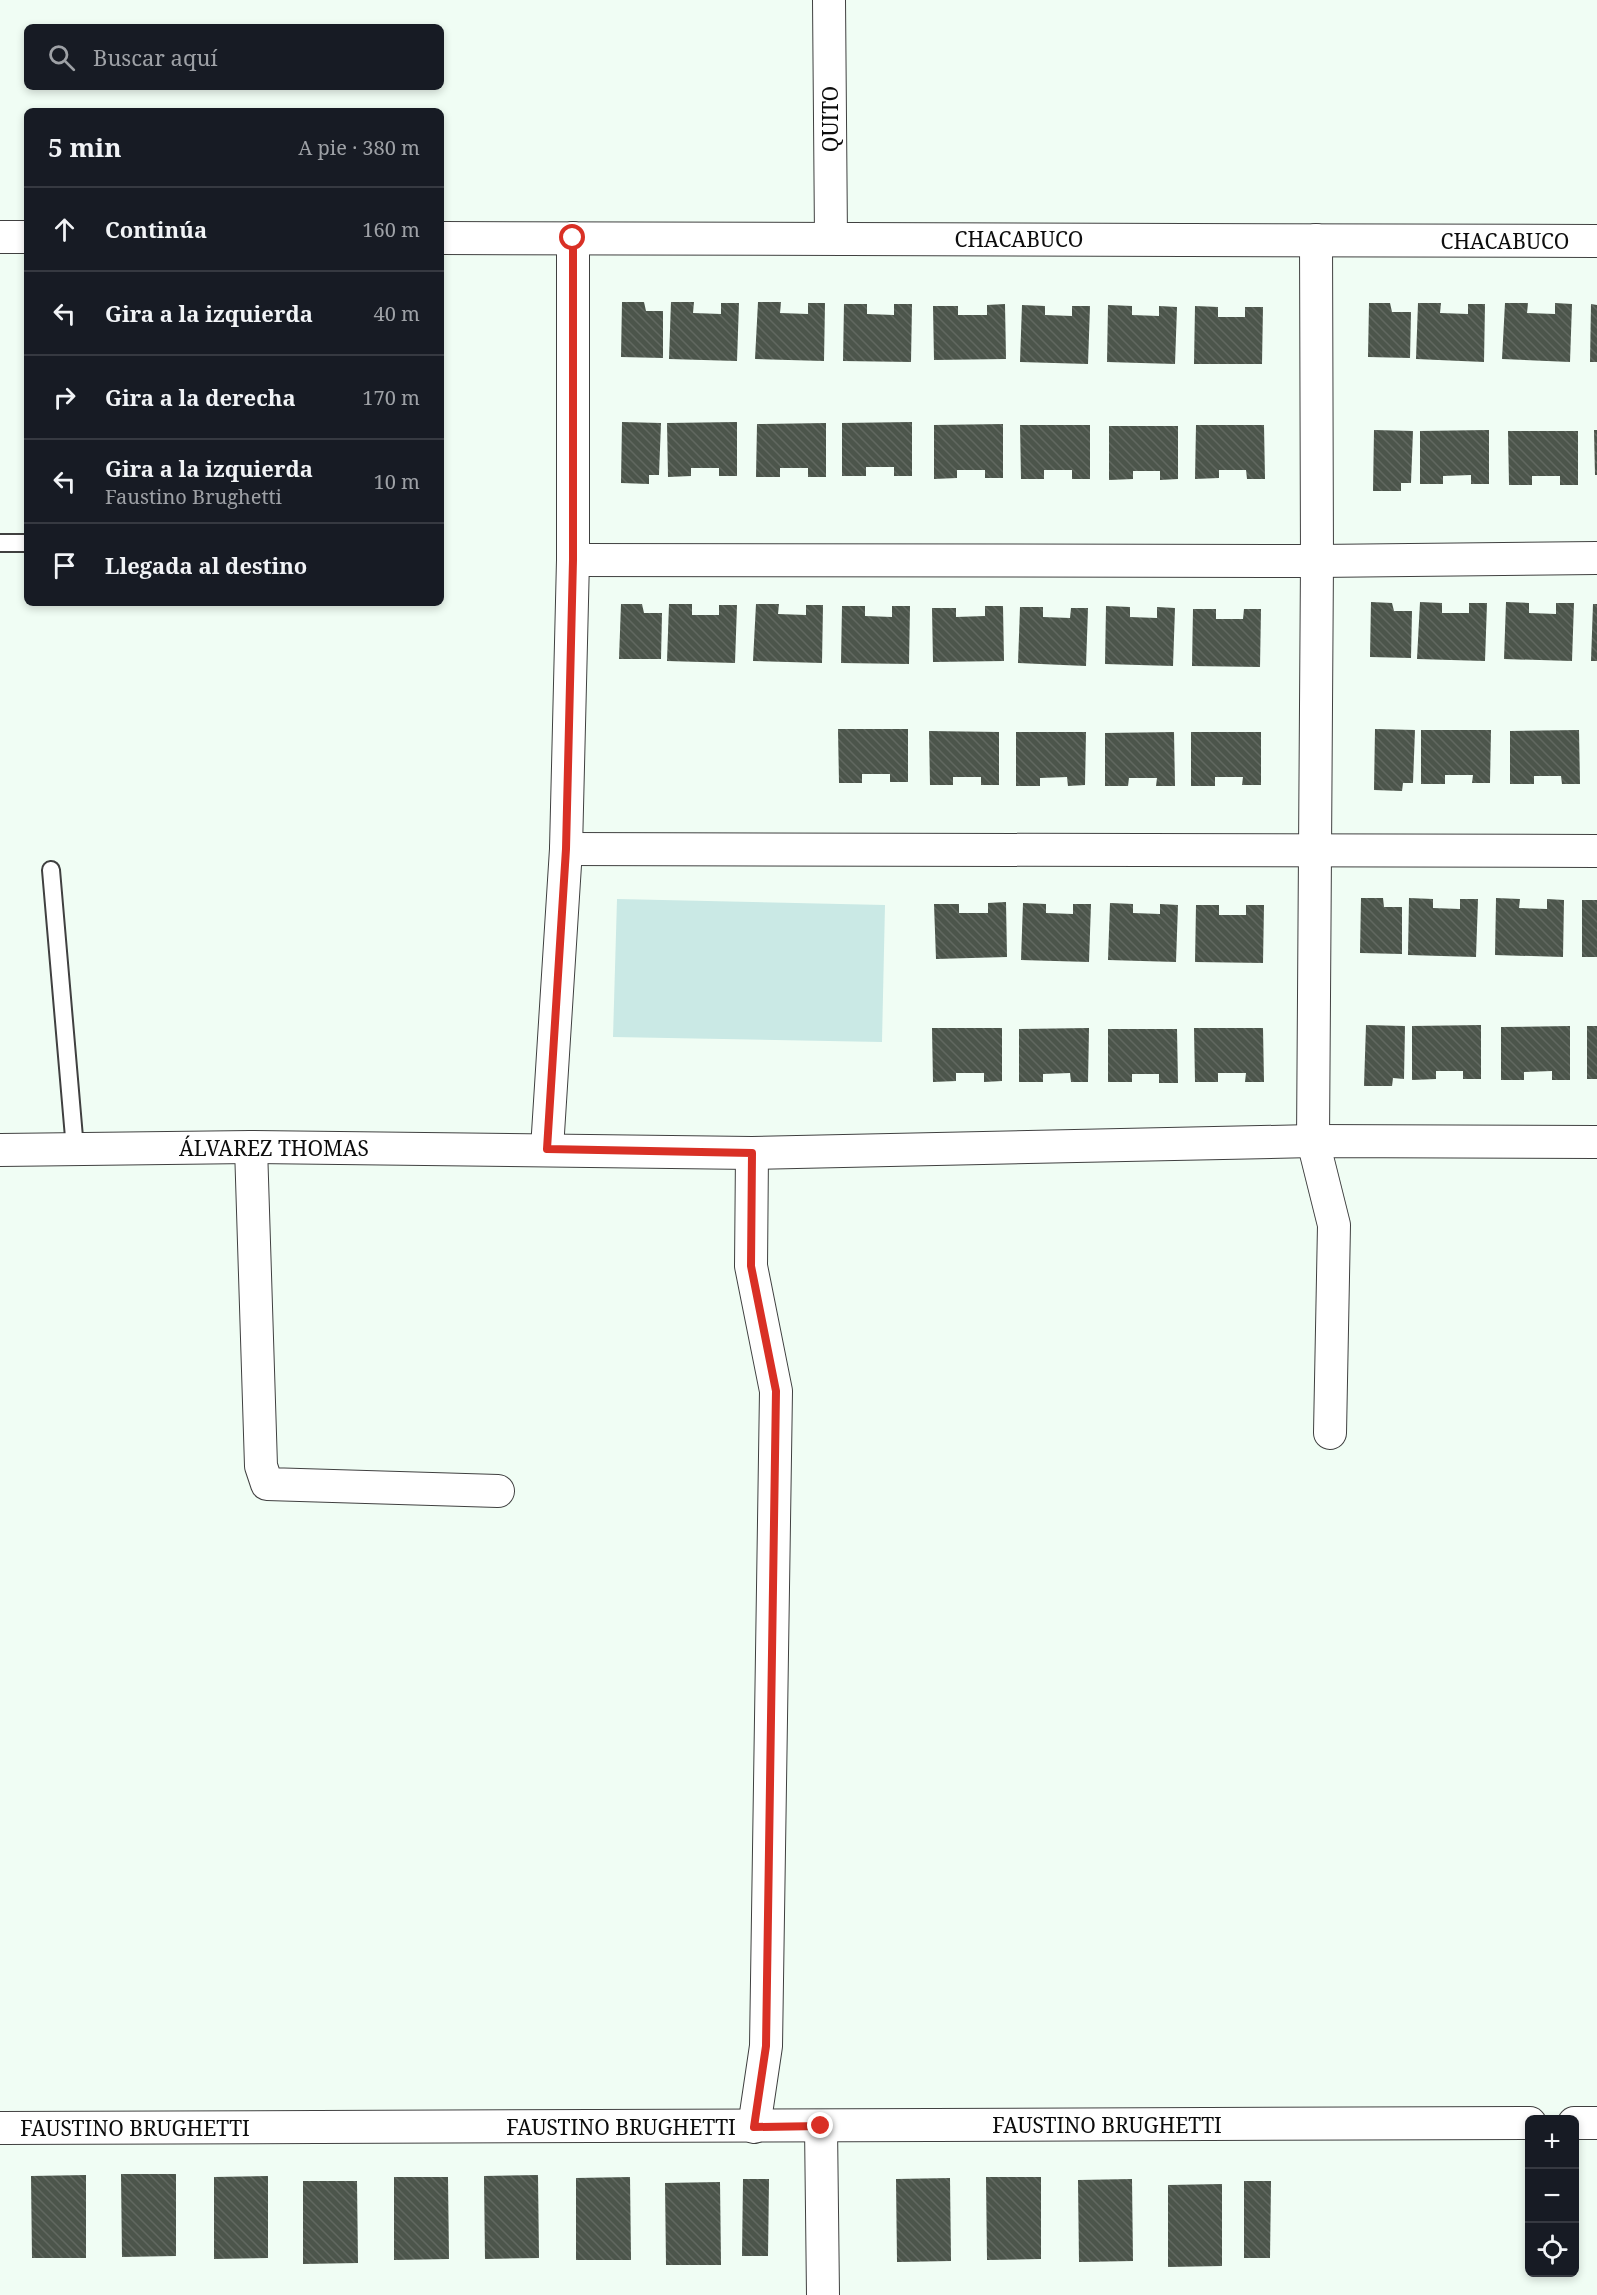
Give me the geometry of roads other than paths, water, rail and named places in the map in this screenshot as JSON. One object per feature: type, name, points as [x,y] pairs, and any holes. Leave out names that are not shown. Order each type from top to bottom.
[{"type":"street","name":"QUITO","points":[[829,0],[831,238]]},
{"type":"street","points":[[0,237],[24,237]]},
{"type":"street","name":"CHACABUCO","points":[[444,238],[1597,241]]},
{"type":"street","points":[[547,1149],[566,849],[573,560],[573,238]]},
{"type":"street","points":[[1316,240],[1317,561],[1313,1141],[1334,1225],[1330,1433]]},
{"type":"street","points":[[573,560],[1317,561],[1597,558]]},
{"type":"street","points":[[566,849],[1597,851]]},
{"type":"street","name":"ÁLVAREZ THOMAS","points":[[0,1150],[251,1147],[752,1153],[1313,1141],[1597,1142]]},
{"type":"street","points":[[251,1147],[261,1466],[267,1484],[498,1491]]},
{"type":"street","points":[[752,1153],[751,1266],[776,1391],[766,2046],[754,2127]]},
{"type":"street","points":[[1579,2123],[1597,2123]]},
{"type":"street","name":"FAUSTINO BRUGHETTI","points":[[0,2128],[1525,2124]]},
{"type":"street","points":[[821,2126],[823,2295]]},
{"type":"lane","points":[[0,543],[24,543]]},
{"type":"lane","points":[[51,870],[75,1149]]}]
